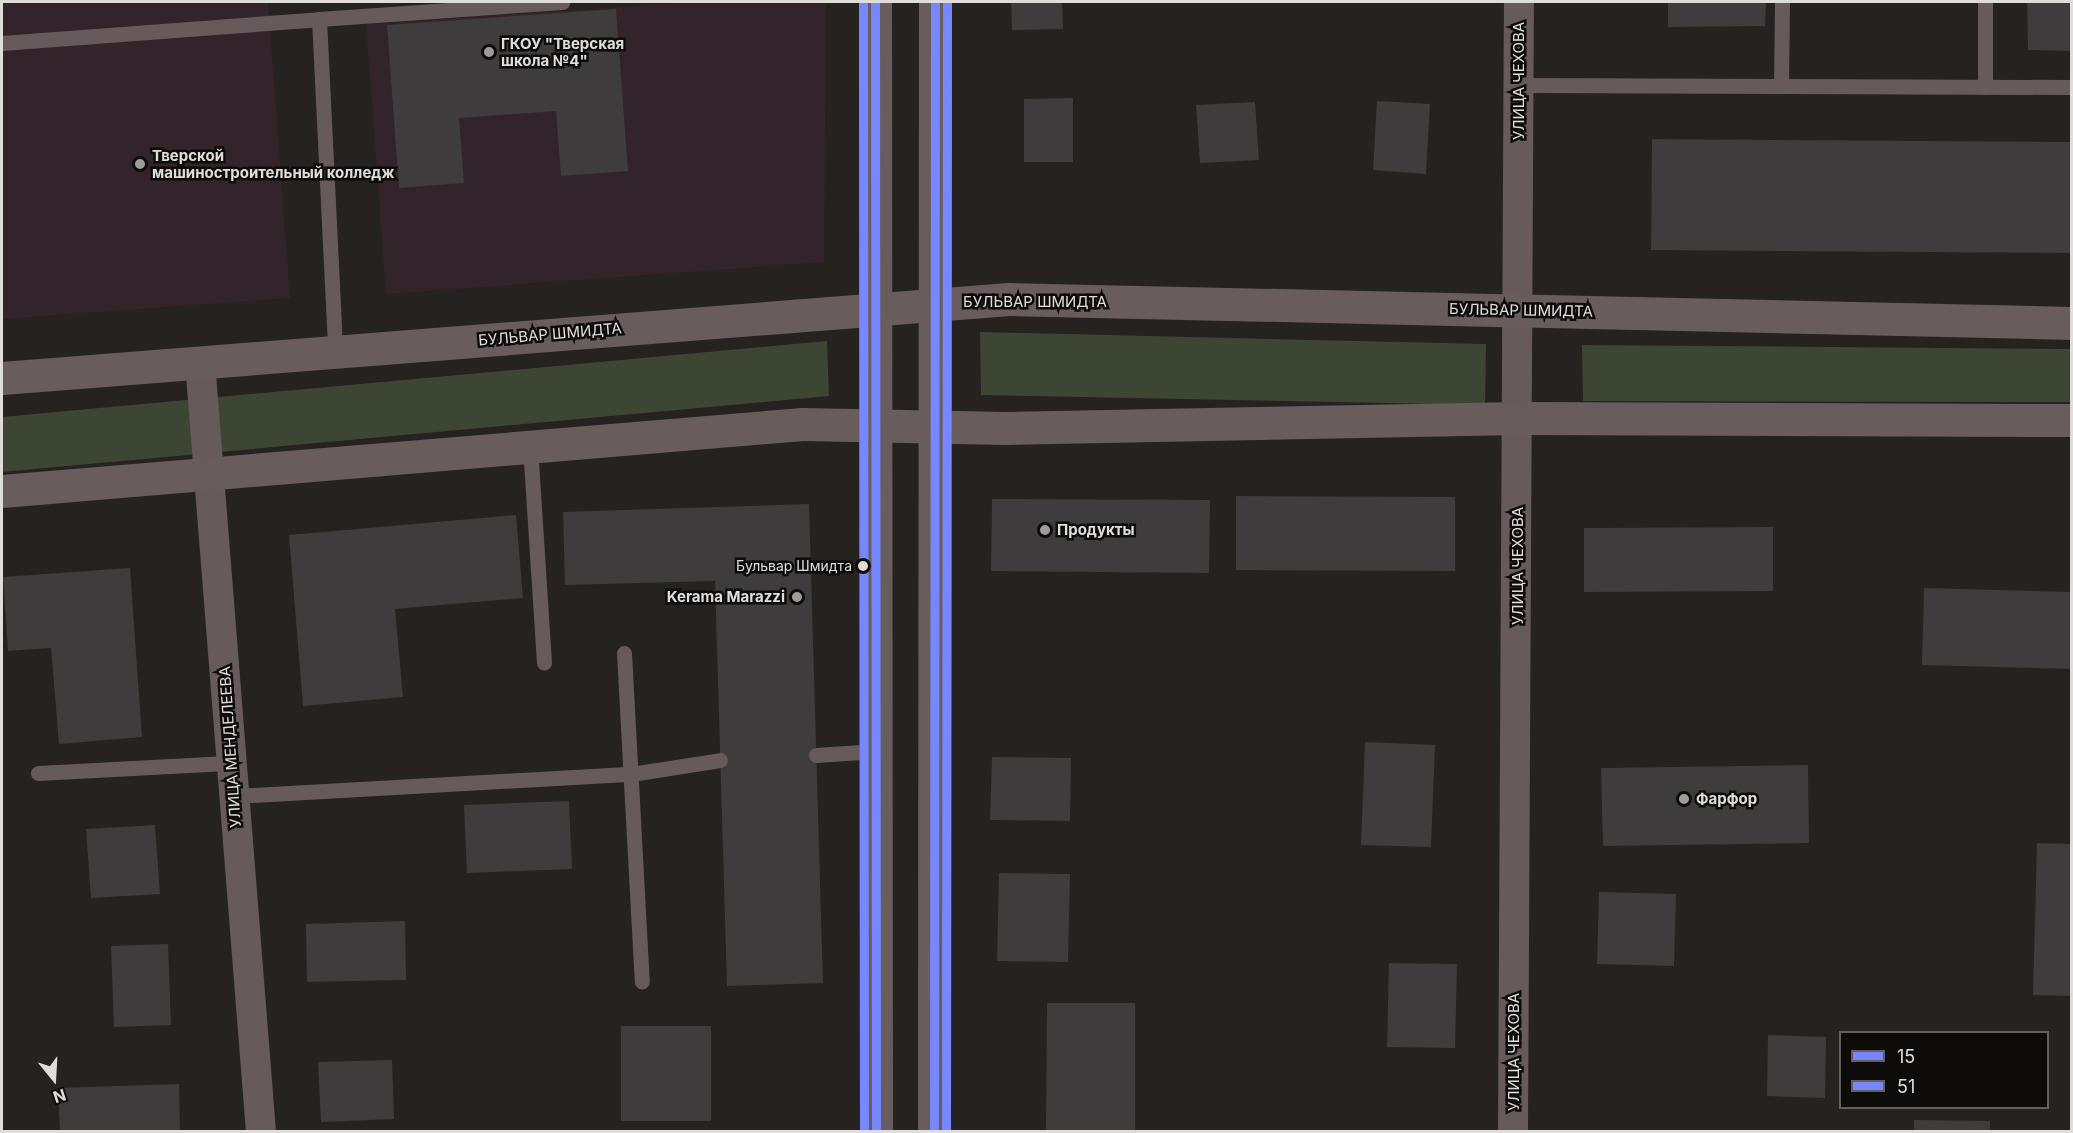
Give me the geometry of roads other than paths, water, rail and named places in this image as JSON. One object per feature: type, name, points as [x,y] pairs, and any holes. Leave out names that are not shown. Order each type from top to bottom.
[{"type":"street","points":[[875,2],[876,1131]]},
{"type":"street","points":[[934,2],[937,304],[934,1131]]},
{"type":"street","name":"УЛИЦА ЧЕХОВА","points":[[1513,1131],[1520,310],[1519,2]]},
{"type":"street","name":"БУЛЬВАР ШМИДТА","points":[[2,378],[1009,299],[2072,323]]},
{"type":"street","name":"УЛИЦА МЕНДЕЛЕЕВА","points":[[200,362],[261,1131]]},
{"type":"street","points":[[2,491],[802,424],[937,427],[1519,418],[2072,420]]},
{"type":"lane","points":[[2,43],[319,19],[464,5],[562,2]]},
{"type":"lane","points":[[1782,2],[1782,86]]},
{"type":"lane","points":[[1984,87],[1985,2]]},
{"type":"lane","points":[[319,19],[335,352]]},
{"type":"lane","points":[[1518,85],[2072,87]]},
{"type":"lane","points":[[530,446],[544,663]]},
{"type":"lane","points":[[624,653],[642,982]]},
{"type":"lane","points":[[816,755],[876,751]]},
{"type":"lane","points":[[234,796],[631,774],[720,760]]},
{"type":"lane","points":[[38,773],[232,763]]},
{"type":"place","name":"ГКОУ \"Тверская школа №4\"","points":[[489,52]]},
{"type":"place","name":"Тверской машиностроительный колледж","points":[[140,164]]},
{"type":"place","name":"Продукты","points":[[1045,530]]},
{"type":"place","name":"Бульвар Шмидта","points":[[863,566]]},
{"type":"place","name":"Kerama Marazzi","points":[[797,597]]},
{"type":"place","name":"Фарфор","points":[[1684,799]]}]
